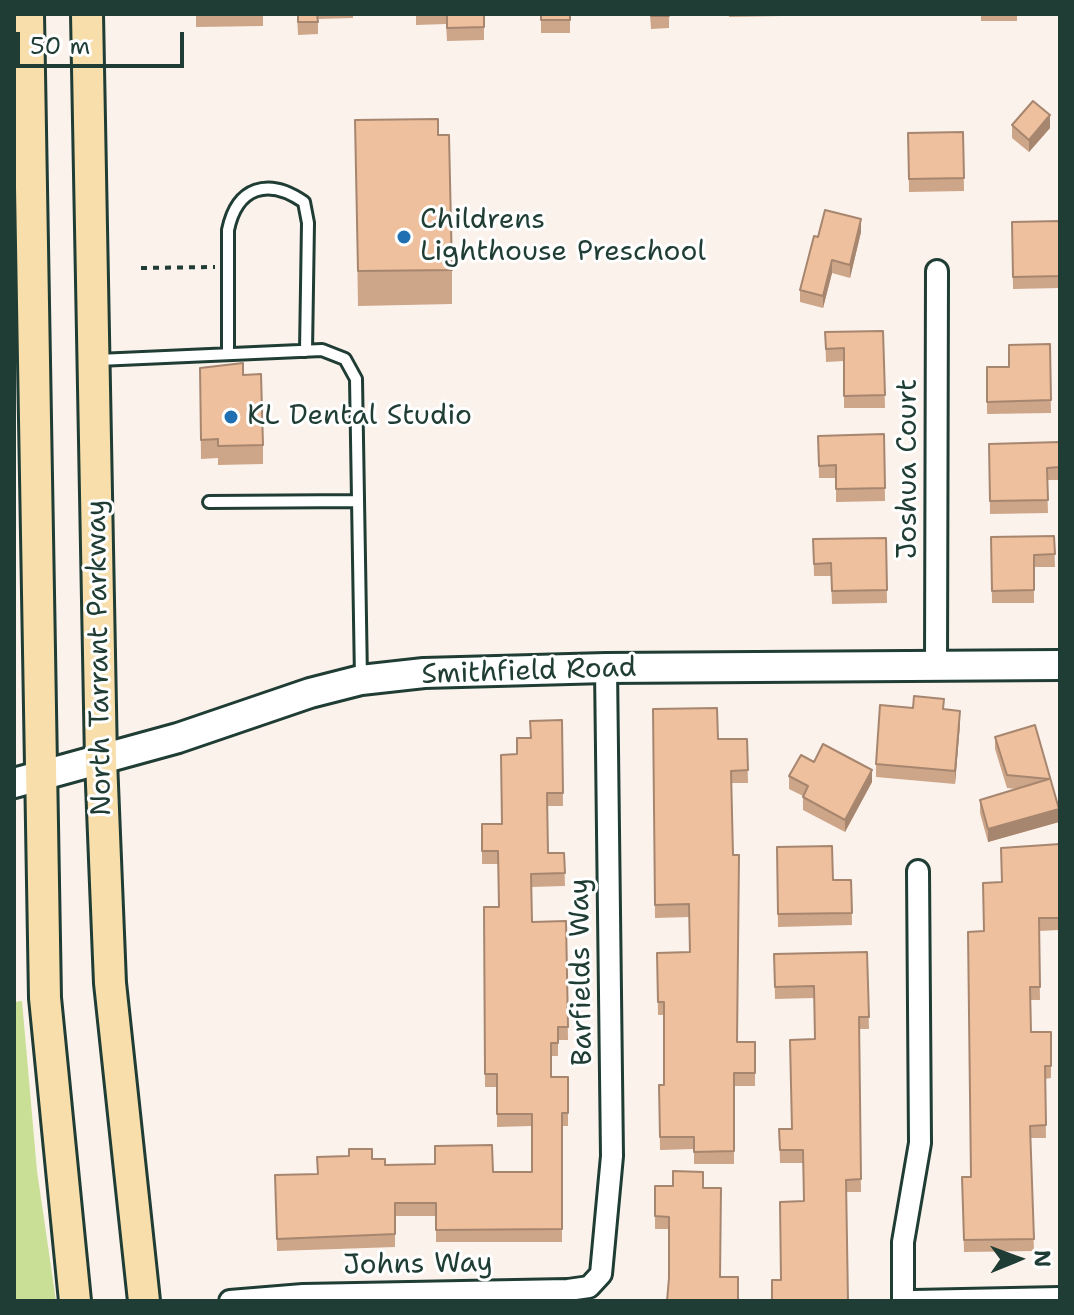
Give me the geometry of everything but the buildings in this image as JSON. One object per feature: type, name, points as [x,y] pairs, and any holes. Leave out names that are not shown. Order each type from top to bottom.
[{"type":"main road","points":[[28,14],[38,514],[26,779],[61,1187],[75,1301]]},
{"type":"main road","name":"North Tarrant Parkway","points":[[87,14],[96,360],[101,760],[110,983],[144,1301]]},
{"type":"main road","name":"Smithfield Road","points":[[26,779],[101,760],[361,680],[424,673],[606,668],[1060,665]]},
{"type":"street","name":"Joshua Court","points":[[936,667],[937,271]]},
{"type":"street","name":"Barfields Way","points":[[601,1274],[612,1156],[606,668]]},
{"type":"street","points":[[903,1301],[903,1242],[920,1143],[918,871]]},
{"type":"street","name":"Johns Way","points":[[230,1301],[303,1295],[568,1290],[589,1287],[601,1274]]},
{"type":"street","points":[[914,1301],[1060,1298]]},
{"type":"lane","points":[[228,354],[228,230],[240,197],[252,191],[272,190],[291,193],[304,202],[308,223],[306,351]]},
{"type":"lane","points":[[96,360],[322,350],[345,359],[356,379],[361,680]]},
{"type":"lane","points":[[209,502],[358,501]]},
{"type":"path","points":[[141,268],[228,267]]},
{"type":"green space","points":[[22,1001],[37,1171],[56,1301],[14,1301],[14,1002]]},
{"type":"place","name":"Childrens Lighthouse Preschool","points":[[404,237]]},
{"type":"place","name":"KL Dental Studio","points":[[231,417]]}]
